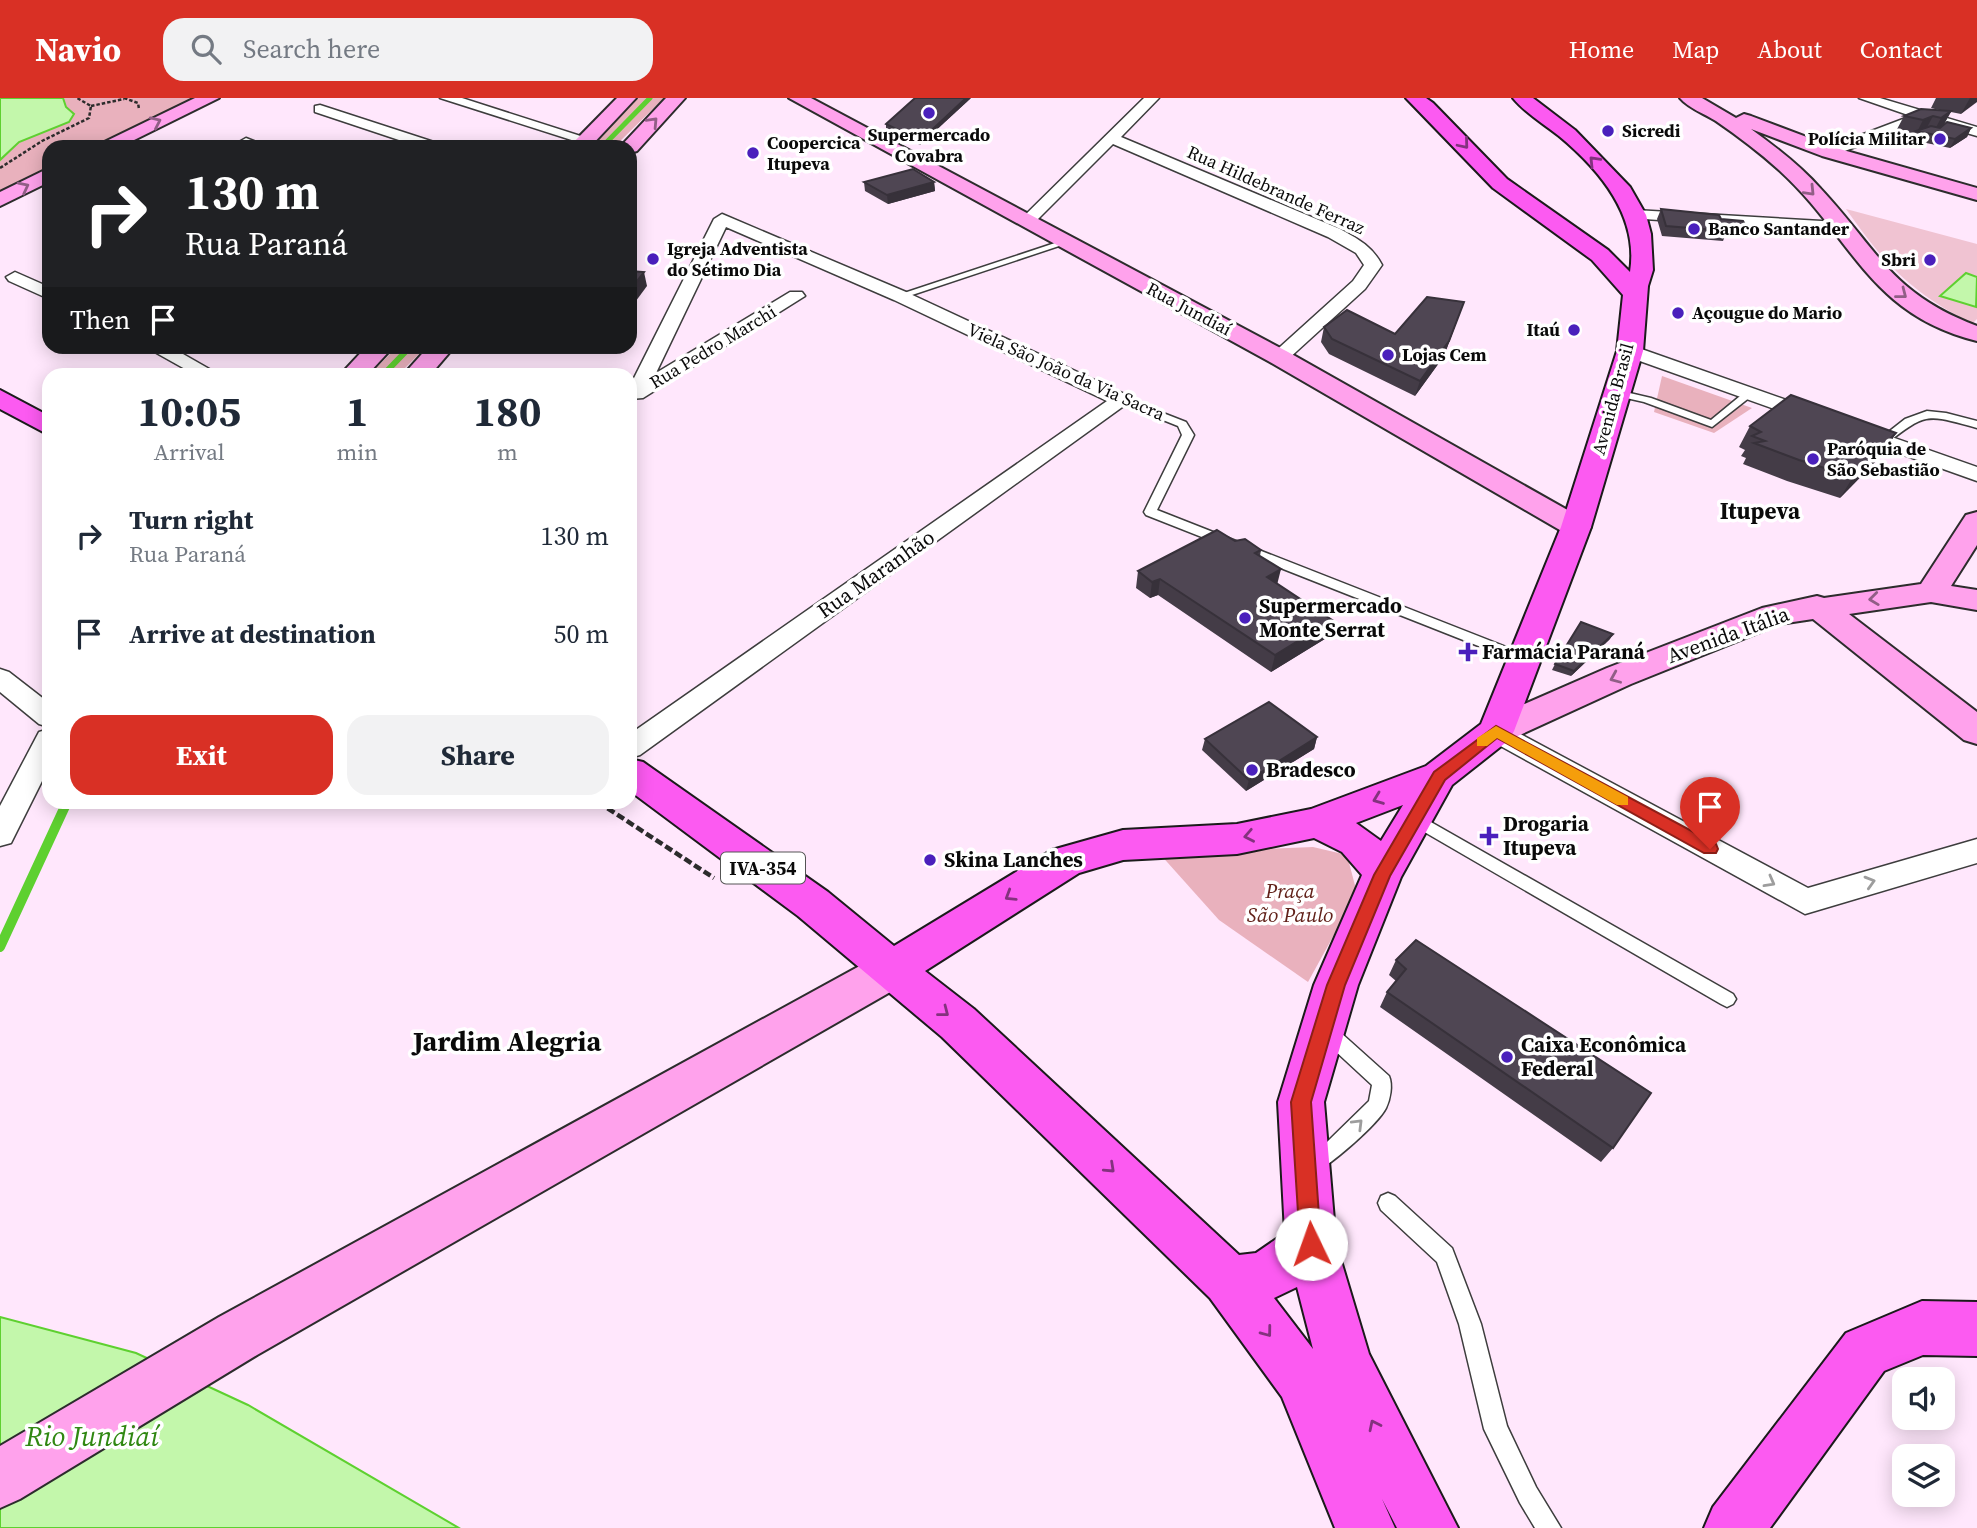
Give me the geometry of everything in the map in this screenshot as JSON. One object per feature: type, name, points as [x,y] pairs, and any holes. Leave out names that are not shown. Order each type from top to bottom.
[{"type":"main road","points":[[119,140],[210,98]]},
{"type":"main road","points":[[637,140],[676,98]]},
{"type":"main road","name":"Rua Jundiaí","points":[[798,98],[1279,357],[1576,527]]},
{"type":"main road","points":[[1415,98],[1442,117],[1487,171],[1523,202],[1601,256],[1636,296]]},
{"type":"main road","name":"Avenida Brasil","points":[[1496,731],[1576,527],[1630,351],[1636,296],[1642,270],[1635,215],[1623,191],[1584,151],[1522,98]]},
{"type":"main road","points":[[585,140],[621,99]]},
{"type":"main road","points":[[1694,101],[1821,149],[1977,194]]},
{"type":"main road","points":[[1694,101],[1769,153],[1814,192],[1875,272],[1908,300],[1952,325],[1977,334]]},
{"type":"main road","points":[[1769,153],[1821,149]]},
{"type":"main road","points":[[0,200],[42,178]]},
{"type":"main road","points":[[1601,256],[1625,257],[1640,245]]},
{"type":"main road","points":[[359,368],[371,354]]},
{"type":"main road","points":[[423,368],[436,354]]},
{"type":"main road","points":[[0,398],[42,423]]},
{"type":"main road","points":[[1931,592],[1977,521]]},
{"type":"main road","points":[[1948,565],[1977,577]]},
{"type":"main road","name":"Avenida Itália","points":[[1496,731],[1619,676],[1763,619],[1817,606],[1931,592],[1977,600]]},
{"type":"main road","points":[[1817,606],[1977,731]]},
{"type":"main road","points":[[0,1479],[238,1336],[891,970],[1066,861],[1123,845],[1237,839],[1316,822],[1439,776],[1496,731]]},
{"type":"main road","points":[[1386,1508],[1311,1244],[1301,1102],[1336,985],[1382,875],[1439,776]]},
{"type":"main road","name":"IVA-354","points":[[637,777],[813,904],[891,970]]},
{"type":"main road","points":[[1316,822],[1352,837],[1371,852],[1382,875]]},
{"type":"main road","points":[[891,970],[958,1023],[1228,1280],[1301,1378],[1386,1508]]},
{"type":"main road","points":[[1228,1280],[1242,1283],[1278,1271],[1311,1244]]},
{"type":"main road","points":[[1734,1528],[1865,1352],[1922,1328],[1977,1329]]},
{"type":"street","points":[[447,98],[570,140]]},
{"type":"street","points":[[1027,221],[1152,98]]},
{"type":"street","points":[[1866,98],[1977,132]]},
{"type":"street","points":[[320,109],[414,140]]},
{"type":"street","points":[[1821,149],[1922,117]]},
{"type":"street","name":"Rua Hildebrande Ferraz","points":[[1113,139],[1334,233],[1362,248],[1369,256],[1373,265],[1359,285],[1279,357]]},
{"type":"street","points":[[1635,215],[1839,227]]},
{"type":"street","name":"Viela São João da Via Sacra","points":[[637,388],[722,219],[900,296],[1122,401]]},
{"type":"street","points":[[15,276],[42,290]]},
{"type":"street","name":"Rua Pedro Marchi","points":[[637,394],[796,296]]},
{"type":"street","points":[[1630,351],[1977,474]]},
{"type":"street","points":[[169,354],[196,368]]},
{"type":"street","name":"Rua Maranhão","points":[[637,743],[1122,401]]},
{"type":"street","points":[[0,678],[42,711]]},
{"type":"street","points":[[1496,731],[1805,901],[1977,851]]},
{"type":"street","points":[[0,835],[42,753]]},
{"type":"lane","points":[[900,296],[1064,243]]},
{"type":"lane","points":[[1617,393],[1647,400],[1712,424],[1749,394]]},
{"type":"lane","name":"Viela São João da Via Sacra","points":[[1122,401],[1182,424],[1188,435],[1150,512],[1524,659]]},
{"type":"lane","points":[[1883,441],[1916,415],[1942,414],[1977,425]]},
{"type":"lane","points":[[1415,819],[1727,999]]},
{"type":"lane","points":[[1306,1169],[1335,1148],[1378,1104],[1382,1082],[1323,1028]]},
{"type":"lane","points":[[1388,1203],[1445,1255],[1471,1324],[1496,1429],[1528,1495],[1549,1528]]},
{"type":"path","points":[[77,98],[91,106],[125,99]]},
{"type":"path","points":[[45,140],[76,128],[89,118],[91,106]]},
{"type":"path","points":[[0,167],[18,160],[42,142]]},
{"type":"green space","points":[[0,98],[203,98],[155,117],[109,140],[42,140],[42,174],[0,195]]},
{"type":"green space","points":[[638,98],[664,98],[621,140],[598,140]]},
{"type":"green space","points":[[390,354],[419,354],[405,368],[376,368]]},
{"type":"green space","points":[[1662,376],[1752,408],[1714,433],[1654,412]]},
{"type":"green space","name":"Praça São Paulo","points":[[1313,847],[1347,855],[1357,893],[1308,982],[1219,920],[1159,853]]},
{"type":"shaded area","name":"Sbri","points":[[1846,209],[1977,244],[1977,319],[1972,324],[1915,288],[1887,262]]},
{"type":"water","points":[[0,98],[63,98],[66,107],[74,114],[69,122],[19,142],[0,160]]},
{"type":"water","points":[[1966,273],[1977,277],[1976,307],[1940,296]]},
{"type":"water","name":"Rio Jundiaí","points":[[0,1317],[136,1353],[248,1405],[459,1528],[0,1528]]},
{"type":"building","name":"Supermercado Covabra","points":[[915,98],[966,98],[920,141],[886,124]]},
{"type":"building","points":[[1921,109],[1951,111],[1941,118],[1933,116],[1923,120],[1904,116]]},
{"type":"building","points":[[1947,122],[1971,128],[1955,139],[1916,131],[1931,126],[1940,128]]},
{"type":"building","points":[[913,169],[934,182],[887,195],[864,182]]},
{"type":"building","points":[[1661,209],[1719,215],[1721,219],[1743,221],[1747,228],[1725,226],[1727,231],[1666,226]]},
{"type":"building","points":[[637,272],[644,272],[637,281]]},
{"type":"building","name":"Lojas Cem","points":[[1427,297],[1464,302],[1449,341],[1420,381],[1332,339],[1324,327],[1347,310],[1395,334]]},
{"type":"building","points":[[1791,395],[1896,433],[1853,477],[1754,443],[1765,441],[1752,436],[1761,432],[1750,426]]},
{"type":"building","name":"Supermercado Monte Serrat","points":[[1217,530],[1235,541],[1245,539],[1261,550],[1255,553],[1281,569],[1267,577],[1332,620],[1275,655],[1160,579],[1152,582],[1138,571]]},
{"type":"building","points":[[1581,622],[1613,634],[1574,671],[1555,664]]},
{"type":"building","name":"Bradesco","points":[[1269,702],[1317,737],[1249,780],[1205,739]]},
{"type":"building","name":"Caixa Econômica Federal","points":[[1416,940],[1651,1093],[1613,1148],[1387,992],[1406,969],[1396,960]]},
{"type":"waterway","points":[[609,140],[650,98]]},
{"type":"waterway","points":[[390,368],[403,354]]},
{"type":"waterway","points":[[0,947],[64,809]]},
{"type":"slow traffic","points":[[1482,742],[1496,731],[1623,801]]},
{"type":"place","name":"Supermercado Covabra","points":[[929,113]]},
{"type":"place","name":"Sicredi","points":[[1608,131]]},
{"type":"place","name":"Polícia Militar","points":[[1940,139]]},
{"type":"place","name":"Coopercica Itupeva","points":[[753,153]]},
{"type":"place","name":"Banco Santander","points":[[1694,229]]},
{"type":"place","name":"Igreja Adventista do Sétimo Dia","points":[[653,259]]},
{"type":"place","name":"Sbri","points":[[1930,260]]},
{"type":"place","name":"Açougue do Mario","points":[[1678,313]]},
{"type":"place","name":"Itaú","points":[[1574,330]]},
{"type":"place","name":"Lojas Cem","points":[[1388,355]]},
{"type":"place","name":"Paróquia de São Sebastião","points":[[1813,459]]},
{"type":"place","name":"Supermercado Monte Serrat","points":[[1245,618]]},
{"type":"place","name":"Farmácia Paraná","points":[[1468,652]]},
{"type":"place","name":"Bradesco","points":[[1252,770]]},
{"type":"place","name":"Drogaria Itupeva","points":[[1489,836]]},
{"type":"place","name":"Skina Lanches","points":[[930,860]]},
{"type":"place","name":"Caixa Econômica Federal","points":[[1507,1057]]},
{"type":"district","name":"Itupeva","points":[[1760,511]]},
{"type":"district","name":"Jardim Alegria","points":[[507,1041]]},
{"type":"route","points":[[1311,1244],[1301,1102],[1336,985],[1382,875],[1439,776],[1496,731],[1710,849]]}]
